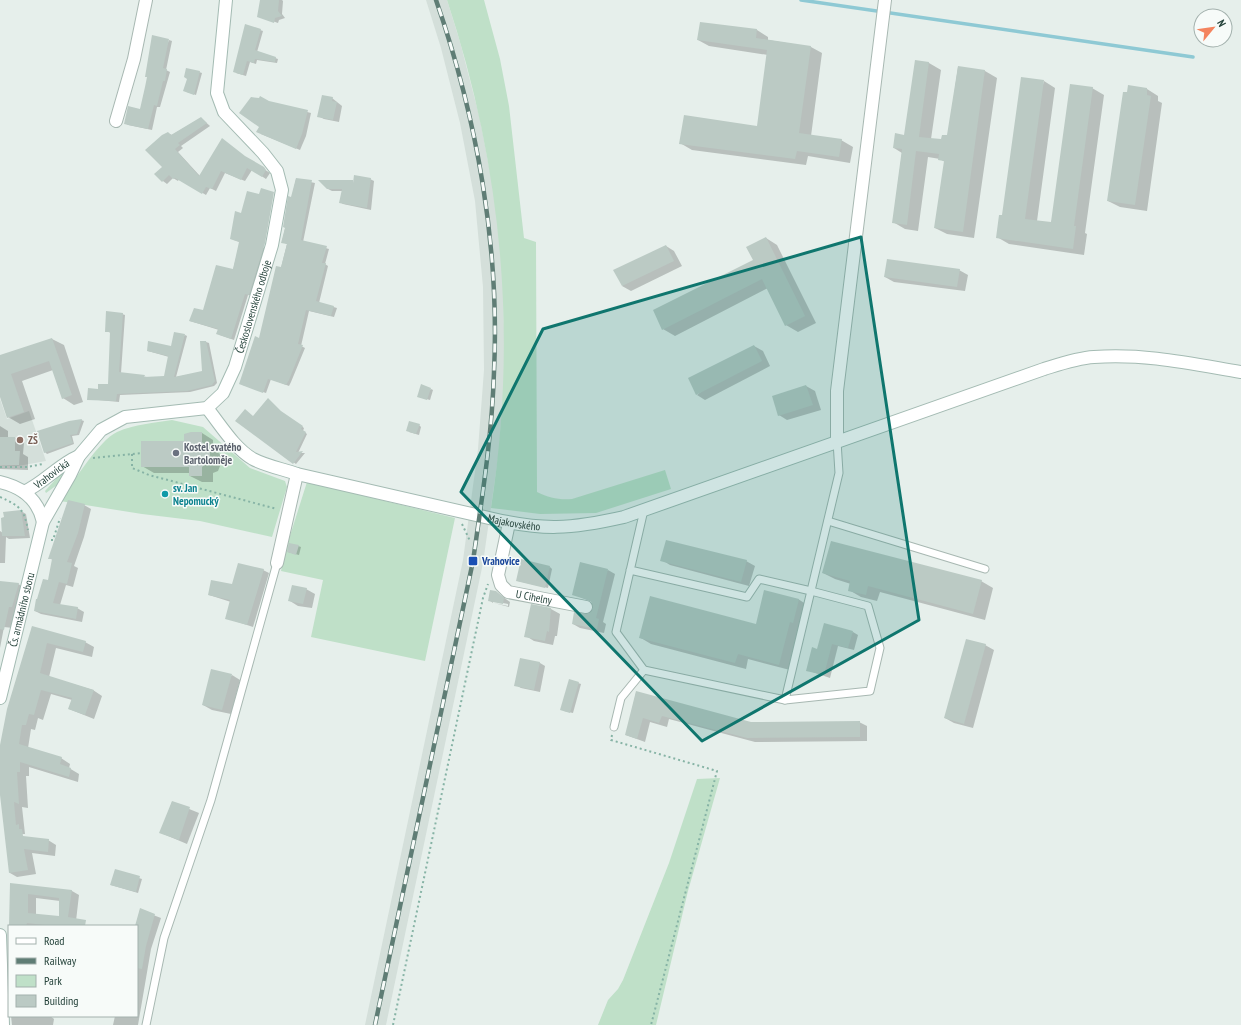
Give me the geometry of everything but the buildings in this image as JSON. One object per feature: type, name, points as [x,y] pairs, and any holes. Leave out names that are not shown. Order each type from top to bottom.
[{"type":"street","points":[[116,121],[134,59],[146,0]]},
{"type":"street","name":"Československého odboje","points":[[207,408],[223,393],[235,367],[272,245],[282,197],[281,183],[277,171],[263,153],[224,112],[217,92],[226,0]]},
{"type":"street","points":[[837,441],[837,391],[885,2]]},
{"type":"street","name":"Majakovského","points":[[207,408],[246,454],[267,464],[297,474],[509,523],[549,528],[568,527],[618,518],[644,510],[1044,369],[1093,357],[1143,357],[1241,372]]},
{"type":"street","points":[[43,522],[70,476],[79,456],[101,430],[125,417],[207,408]]},
{"type":"street","name":"Vrahovická","points":[[24,492],[39,484],[64,463],[79,456]]},
{"type":"street","points":[[277,563],[297,474]]},
{"type":"street","name":"Vrahovická","points":[[0,482],[24,492],[36,504],[43,522]]},
{"type":"street","name":"Čs. armádního sboru","points":[[0,698],[43,522]]},
{"type":"street","points":[[498,575],[509,523]]},
{"type":"street","name":"U Cihelny","points":[[498,575],[501,585],[508,592],[586,607]]},
{"type":"street","points":[[0,935],[3,1025]]},
{"type":"lane","points":[[785,700],[839,473],[837,441]]},
{"type":"lane","points":[[630,570],[747,597],[759,579],[868,606],[880,648],[870,691],[785,700],[644,670],[616,632],[630,570],[644,510]]},
{"type":"lane","points":[[828,521],[985,569]]},
{"type":"lane","points":[[146,1025],[164,938],[211,800],[277,563]]},
{"type":"lane","points":[[614,727],[621,698],[644,670]]},
{"type":"path","points":[[93,458],[142,453]]},
{"type":"path","points":[[132,454],[132,468],[289,512]]},
{"type":"path","points":[[0,498],[20,507],[23,511],[28,536]]},
{"type":"path","points":[[455,510],[470,541]]},
{"type":"path","points":[[393,1025],[483,598],[491,579],[498,575]]},
{"type":"path","points":[[614,727],[611,740],[717,771],[651,1025]]},
{"type":"highlighted area","points":[[861,237],[919,620],[702,741],[461,492],[543,329]]},
{"type":"shaded area","points":[[426,0],[447,0],[460,42],[480,119],[495,198],[500,240],[503,286],[505,371],[499,451],[483,563],[386,1025],[365,1025],[463,560],[478,449],[484,370],[483,287],[475,201],[460,123],[441,48]]},
{"type":"shaded area","name":"ZŠ","points":[[0,399],[7,419],[29,411],[46,461],[18,466],[0,465]]},
{"type":"green space","points":[[447,0],[484,0],[500,59],[509,106],[524,238],[536,242],[537,492],[554,498],[572,499],[665,470],[671,489],[596,513],[540,514],[491,508],[499,443],[503,379],[503,315],[500,251],[492,188],[481,125],[466,62]]},
{"type":"green space","points":[[172,420],[203,427],[250,468],[285,481],[287,487],[272,537],[200,521],[142,514],[60,501],[94,453],[110,437],[117,432],[131,427]]},
{"type":"green space","points":[[65,469],[66,471],[57,485],[46,493],[45,491]]},
{"type":"green space","points":[[307,482],[455,518],[425,661],[311,637],[323,580],[281,571],[288,542]]},
{"type":"green space","points":[[720,778],[688,891],[656,1025],[598,1025],[608,1000],[618,989],[623,980],[669,863],[697,779]]},
{"type":"waterway","points":[[801,0],[1193,57]]},
{"type":"railway","points":[[375,1025],[473,561],[486,467],[493,396],[495,325],[493,278],[483,183],[463,90],[451,45],[436,0]]},
{"type":"place","name":"ZŠ","points":[[20,440]]},
{"type":"place","name":"Kostel svatého Bartoloměje","points":[[176,453]]},
{"type":"place","name":"sv. Jan Nepomucký","points":[[165,494]]},
{"type":"place","name":"Vrahovice","points":[[473,561]]}]
